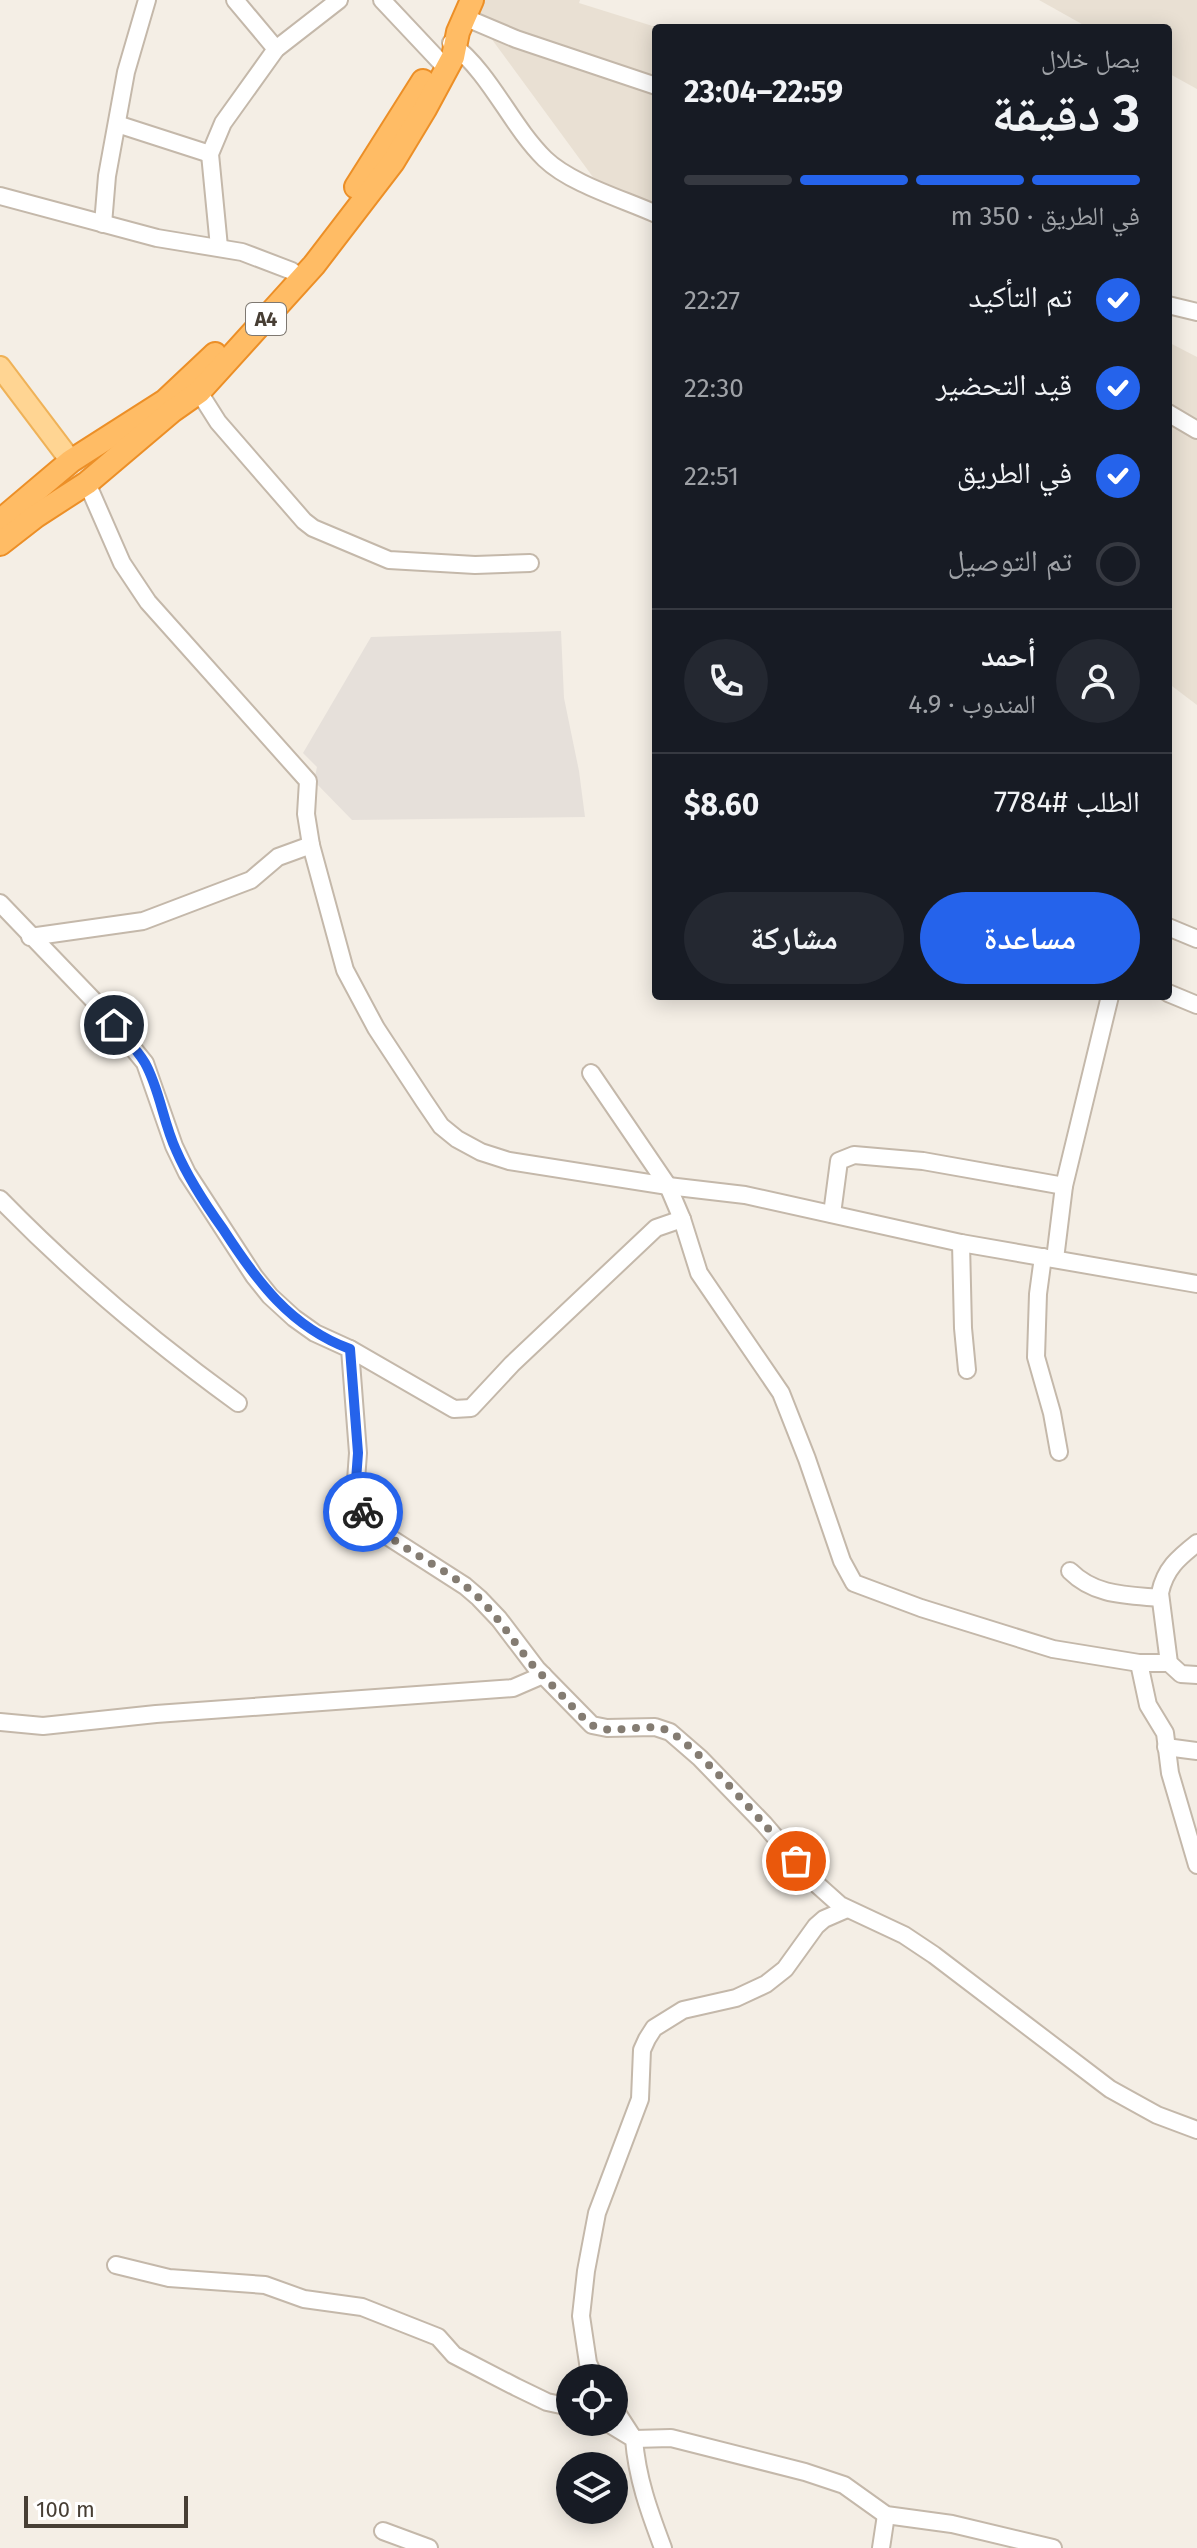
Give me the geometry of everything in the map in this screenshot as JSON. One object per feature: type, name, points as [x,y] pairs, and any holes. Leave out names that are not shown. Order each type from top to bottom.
[{"type":"highway","name":"A4","points":[[0,521],[51,493],[87,483],[168,406],[240,330],[292,271],[368,171],[454,38]]},
{"type":"highway","name":"A4","points":[[0,544],[51,493],[71,461],[199,392],[314,265],[393,162],[454,38]]},
{"type":"highway","points":[[95,446],[109,465]]},
{"type":"main road","points":[[0,367],[71,461]]},
{"type":"street","points":[[103,224],[107,176],[126,72],[147,0]]},
{"type":"street","points":[[235,0],[276,49]]},
{"type":"street","points":[[219,247],[210,154],[223,123],[276,49],[339,0]]},
{"type":"street","points":[[382,0],[454,38],[496,90],[530,143],[548,162],[581,181],[652,212]]},
{"type":"street","points":[[454,38],[516,39],[652,85]]},
{"type":"street","points":[[117,124],[210,154]]},
{"type":"street","points":[[0,196],[157,238],[219,247],[259,257],[292,271]]},
{"type":"street","points":[[1172,306],[1197,312]]},
{"type":"street","points":[[199,392],[218,422],[313,528],[389,560],[475,565],[530,563]]},
{"type":"street","points":[[1172,415],[1197,430]]},
{"type":"street","points":[[87,483],[122,563],[148,602],[308,781],[306,814],[311,845],[345,970],[376,1028],[441,1126],[457,1139],[481,1152],[509,1161],[745,1195],[961,1243],[1197,1284]]},
{"type":"street","points":[[30,937],[143,921],[251,880],[278,857],[311,845]]},
{"type":"street","points":[[0,903],[97,1004],[145,1063],[174,1146],[187,1173],[270,1296],[315,1333],[350,1349],[454,1409],[471,1408],[512,1364],[656,1228],[682,1219]]},
{"type":"street","points":[[1172,929],[1197,939]]},
{"type":"street","points":[[1172,995],[1197,1005]]},
{"type":"street","points":[[1059,1452],[1036,1357],[1038,1294],[1109,1000]]},
{"type":"street","points":[[591,1073],[668,1186],[699,1273],[781,1393],[842,1561],[854,1583],[921,1608],[1053,1649],[1139,1663],[1169,1663]]},
{"type":"street","points":[[832,1214],[839,1161],[854,1155],[923,1161],[1064,1186]]},
{"type":"street","points":[[0,1199],[99,1292],[238,1403]]},
{"type":"street","points":[[961,1243],[967,1370]]},
{"type":"street","points":[[350,1349],[358,1453],[355,1494],[359,1507],[381,1532],[479,1598],[543,1675],[580,1715],[597,1728],[655,1727],[677,1737],[764,1824],[812,1880],[847,1909],[879,1922],[934,1955],[1110,2089],[1157,2115],[1197,2130]]},
{"type":"street","points":[[1197,1543],[1174,1561],[1162,1583],[1160,1598],[1169,1663],[1181,1674],[1197,1675]]},
{"type":"street","points":[[1070,1571],[1081,1582],[1099,1591],[1160,1598]]},
{"type":"street","points":[[1139,1663],[1148,1705],[1164,1730],[1170,1773],[1197,1865]]},
{"type":"street","points":[[0,1722],[43,1726],[156,1714],[513,1688],[543,1675]]},
{"type":"street","points":[[1166,1747],[1197,1751]]},
{"type":"street","points":[[588,2364],[581,2316],[586,2271],[597,2213],[640,2099],[642,2050],[647,2039],[654,2028],[683,2010],[736,1998],[766,1984],[785,1969],[816,1926],[847,1909]]},
{"type":"street","points":[[116,2265],[169,2278],[265,2285],[304,2299],[362,2307],[438,2337],[454,2355],[556,2404]]},
{"type":"street","points":[[628,2430],[634,2439],[636,2467],[646,2504],[663,2548]]},
{"type":"street","points":[[628,2435],[634,2439],[671,2438],[805,2472],[844,2485],[886,2515],[952,2524],[1053,2548]]},
{"type":"street","points":[[881,2548],[886,2515]]},
{"type":"street","points":[[383,2531],[429,2548]]},
{"type":"shaded area","points":[[463,0],[580,0],[579,3],[652,26],[652,204],[601,188]]},
{"type":"shaded area","points":[[1039,0],[1197,0],[1197,89],[1172,75],[1172,24],[1082,24]]},
{"type":"shaded area","points":[[1172,344],[1197,357],[1197,705],[1172,686]]},
{"type":"shaded area","points":[[561,631],[564,698],[585,817],[352,820],[314,781],[317,767],[303,753],[371,637]]},
{"type":"way so far","points":[[363,1512],[381,1532],[479,1598],[537,1669],[587,1721],[597,1728],[655,1727],[670,1732],[700,1758],[796,1861]]},
{"type":"route","points":[[114,1025],[145,1063],[174,1146],[187,1173],[239,1256],[270,1296],[294,1318],[315,1333],[350,1349],[358,1453],[355,1494],[363,1512]]}]
